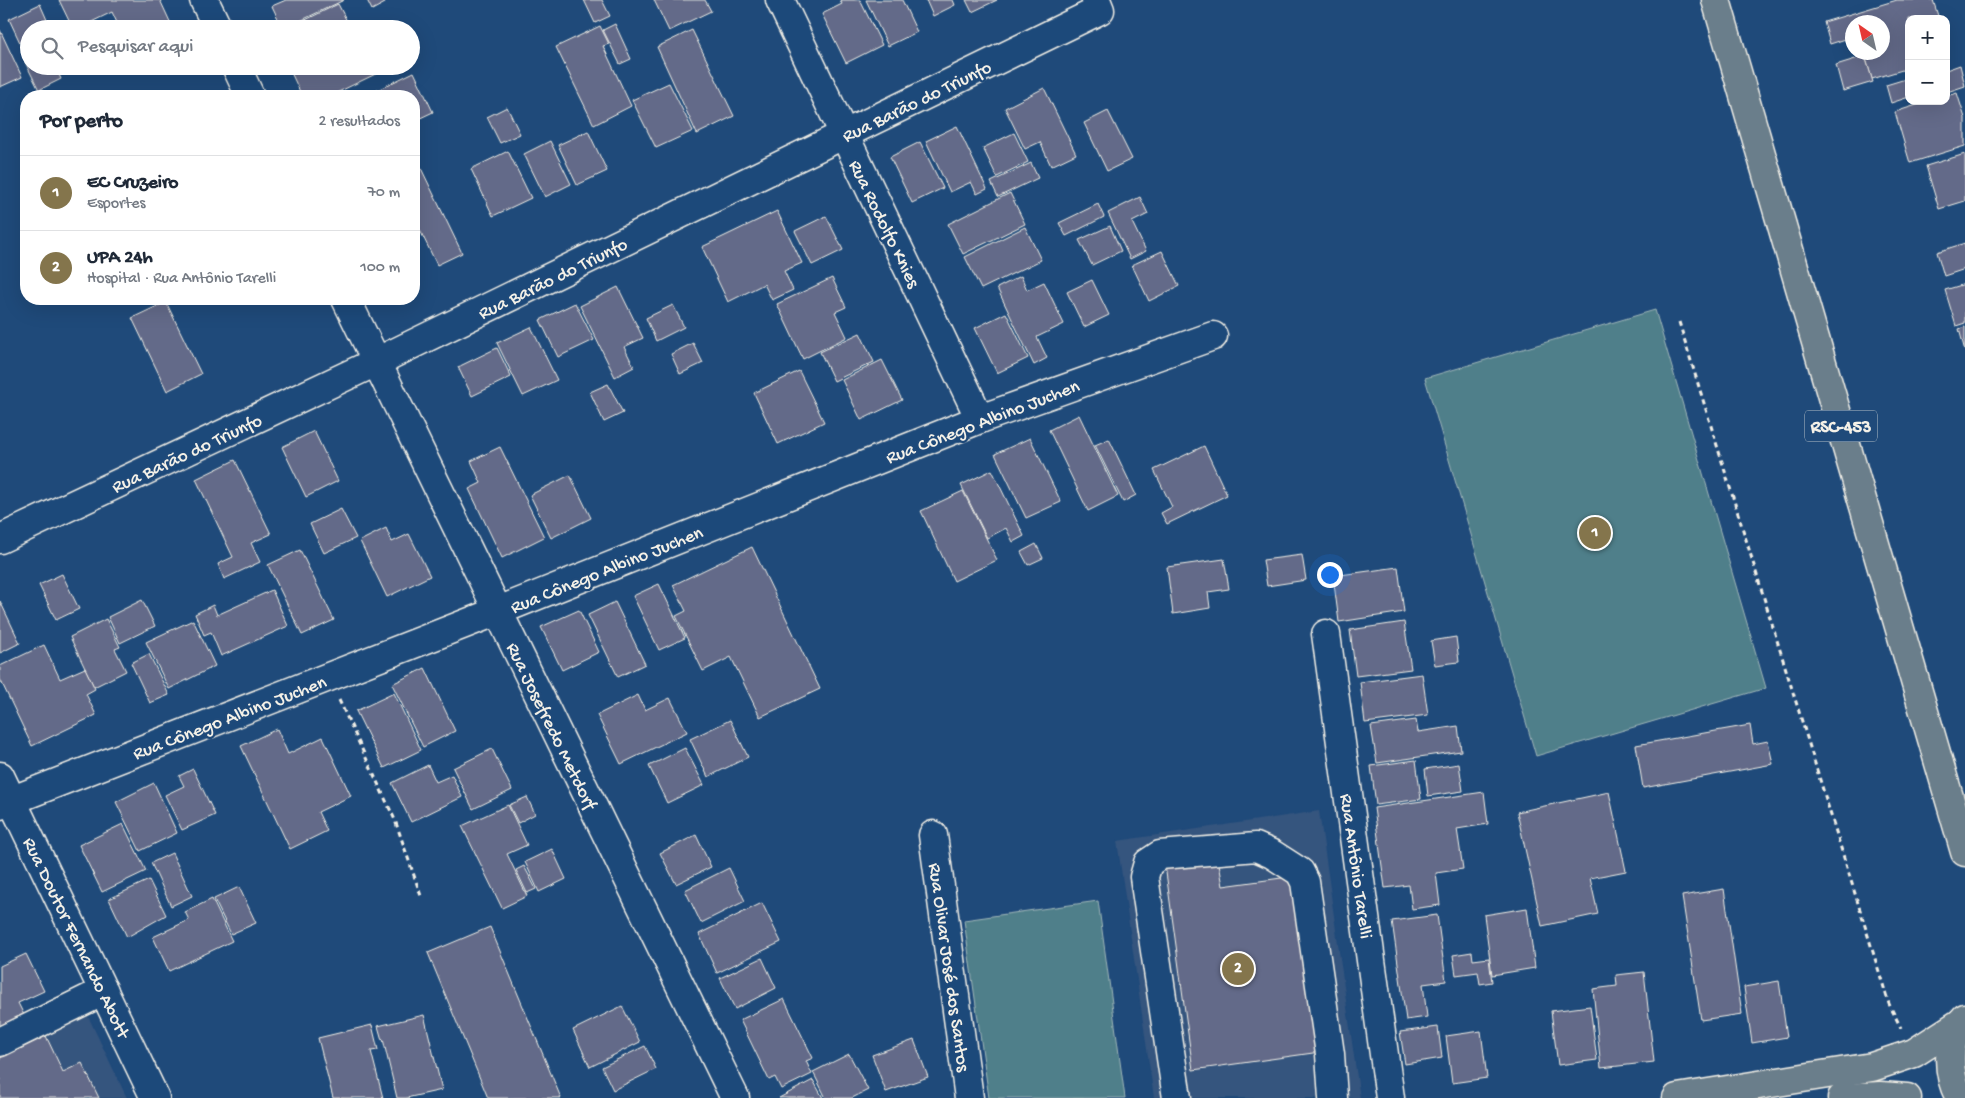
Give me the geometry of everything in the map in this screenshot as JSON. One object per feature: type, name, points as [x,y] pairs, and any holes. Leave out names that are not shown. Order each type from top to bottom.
[{"type":"main road","name":"RSC-453","points":[[1716,0],[1965,852]]},
{"type":"main road","points":[[1677,1098],[1872,1067],[1914,1053],[1963,1020]]},
{"type":"main road","points":[[1960,1098],[1954,1087],[1950,1071],[1952,1045],[1963,1020]]},
{"type":"main road","points":[[1846,1097],[1881,1096],[1907,1098]]},
{"type":"street","points":[[204,0],[214,20]]},
{"type":"street","name":"Rua Rodolfo Knies","points":[[780,0],[980,419]]},
{"type":"street","name":"Rua Barão do Triunfo","points":[[0,539],[376,362],[843,135],[1098,5]]},
{"type":"street","points":[[240,75],[247,90]]},
{"type":"street","name":"Rua Josefredo Metdorf","points":[[349,305],[735,1098]]},
{"type":"street","name":"Rua Cônego Albino Juchen","points":[[6,803],[498,611],[980,419],[1213,336]]},
{"type":"street","name":"Rua Antônio Tarelli","points":[[1326,634],[1390,1098]]},
{"type":"street","name":"Rua Doutor Fernando Abott","points":[[0,776],[6,803],[104,991],[156,1098]]},
{"type":"street","name":"Rua Olivar José dos Santos","points":[[933,835],[969,1098]]},
{"type":"street","points":[[1177,1098],[1144,877],[1148,863],[1160,855],[1256,847],[1272,854],[1300,872],[1306,882],[1330,1054],[1333,1098]]},
{"type":"street","points":[[0,1042],[104,991]]},
{"type":"path","points":[[1679,322],[1888,1004],[1914,1053]]},
{"type":"path","points":[[329,677],[395,820],[421,896]]},
{"type":"shaded area","points":[[1319,811],[1360,1098],[1154,1098],[1117,841]]},
{"type":"shaded area","points":[[88,1016],[127,1098],[0,1098],[0,1059]]},
{"type":"green space","points":[[1655,310],[1766,688],[1536,756],[1425,378]]},
{"type":"green space","points":[[1098,901],[1125,1098],[989,1098],[964,920]]},
{"type":"building","points":[[59,0],[160,0],[169,20],[116,20],[112,12],[96,20],[69,20]]},
{"type":"building","points":[[286,0],[344,0],[302,20],[279,20],[272,6]]},
{"type":"building","points":[[367,0],[383,0],[385,3],[372,10]]},
{"type":"building","points":[[584,0],[602,0],[610,16],[595,23]]},
{"type":"building","points":[[654,0],[705,0],[711,11],[669,31]]},
{"type":"building","points":[[840,0],[860,0],[882,45],[846,63],[822,14],[842,4]]},
{"type":"building","points":[[866,0],[902,0],[917,32],[888,46]]},
{"type":"building","points":[[926,0],[953,0],[955,5],[933,16]]},
{"type":"building","points":[[966,0],[997,0],[972,12]]},
{"type":"building","points":[[1897,0],[1933,0],[1938,15],[1905,15],[1905,69],[1872,79],[1866,60],[1890,60],[1890,15],[1847,15]]},
{"type":"building","points":[[40,4],[47,20],[20,20],[20,43],[9,19]]},
{"type":"building","points":[[338,4],[346,20],[305,20]]},
{"type":"building","points":[[1845,16],[1845,39],[1830,44],[1824,22]]},
{"type":"building","points":[[615,24],[631,59],[620,64],[603,30]]},
{"type":"building","points":[[600,26],[609,44],[603,46],[631,106],[594,125],[556,47]]},
{"type":"building","points":[[0,30],[22,77],[0,87]]},
{"type":"building","points":[[692,30],[734,116],[697,134],[657,47]]},
{"type":"building","points":[[1852,60],[1866,60],[1873,82],[1843,91],[1836,65]]},
{"type":"building","points":[[1960,65],[1965,86],[1950,91],[1950,69]]},
{"type":"building","points":[[32,75],[59,75],[61,79],[39,90]]},
{"type":"building","points":[[292,75],[374,75],[342,90],[299,90]]},
{"type":"building","points":[[408,75],[415,75],[433,112],[420,118],[420,90],[377,90]]},
{"type":"building","points":[[1905,79],[1905,98],[1891,103],[1886,85]]},
{"type":"building","points":[[669,83],[693,131],[656,148],[632,100]]},
{"type":"building","points":[[1044,88],[1076,154],[1051,166],[1040,142],[1025,149],[1005,108]]},
{"type":"building","points":[[1957,93],[1965,118],[1965,146],[1910,163],[1895,112],[1917,105],[1950,105],[1950,95]]},
{"type":"building","points":[[507,107],[520,134],[500,143],[487,117]]},
{"type":"building","points":[[1108,111],[1132,159],[1107,171],[1084,123]]},
{"type":"building","points":[[957,126],[987,189],[977,194],[971,182],[950,192],[926,141]]},
{"type":"building","points":[[588,131],[607,171],[577,185],[558,145]]},
{"type":"building","points":[[1014,133],[1028,162],[997,177],[983,148]]},
{"type":"building","points":[[550,141],[571,184],[545,197],[524,154]]},
{"type":"building","points":[[920,142],[943,188],[912,203],[890,157]]},
{"type":"building","points":[[508,151],[531,198],[493,216],[471,169]]},
{"type":"building","points":[[1965,154],[1965,201],[1939,209],[1926,166]]},
{"type":"building","points":[[1031,163],[1038,178],[998,197],[991,182]]},
{"type":"building","points":[[420,166],[462,253],[437,265],[420,230]]},
{"type":"building","points":[[1010,193],[1025,224],[963,254],[948,224]]},
{"type":"building","points":[[1140,197],[1148,214],[1132,222],[1146,251],[1130,259],[1108,213]]},
{"type":"building","points":[[1098,204],[1104,217],[1066,236],[1059,223]]},
{"type":"building","points":[[777,211],[802,263],[784,271],[793,290],[772,300],[764,284],[728,302],[702,247]]},
{"type":"building","points":[[826,216],[843,250],[812,265],[795,231]]},
{"type":"building","points":[[1110,226],[1121,251],[1092,265],[1079,240]]},
{"type":"building","points":[[1025,227],[1041,260],[981,289],[965,257]]},
{"type":"building","points":[[1965,243],[1965,269],[1944,276],[1937,252]]},
{"type":"building","points":[[1162,251],[1179,286],[1149,301],[1132,265]]},
{"type":"building","points":[[1021,276],[1027,290],[1044,282],[1064,324],[1037,337],[1047,358],[1034,365],[997,288]]},
{"type":"building","points":[[832,278],[846,307],[835,312],[847,337],[803,359],[777,304]]},
{"type":"building","points":[[1092,280],[1109,315],[1084,327],[1067,292]]},
{"type":"building","points":[[1965,284],[1965,323],[1956,326],[1945,290]]},
{"type":"building","points":[[618,287],[643,338],[624,347],[634,367],[615,377],[580,306]]},
{"type":"building","points":[[575,303],[594,340],[558,357],[540,320]]},
{"type":"building","points":[[160,305],[167,305],[201,374],[167,391],[132,318]]},
{"type":"building","points":[[673,305],[684,327],[656,341],[646,318]]},
{"type":"building","points":[[1006,313],[1028,358],[997,373],[975,328]]},
{"type":"building","points":[[531,327],[557,380],[523,396],[497,343]]},
{"type":"building","points":[[1965,327],[1965,351],[1959,329]]},
{"type":"building","points":[[860,333],[874,362],[834,381],[820,352]]},
{"type":"building","points":[[693,343],[703,363],[680,374],[671,354]]},
{"type":"building","points":[[497,348],[511,377],[472,396],[458,367]]},
{"type":"building","points":[[882,360],[902,400],[861,420],[842,380]]},
{"type":"building","points":[[799,371],[824,422],[778,444],[754,393]]},
{"type":"building","points":[[608,384],[623,413],[604,422],[590,392]]},
{"type":"building","points":[[1079,415],[1118,496],[1088,511],[1049,430]]},
{"type":"building","points":[[314,431],[338,481],[306,497],[282,447]]},
{"type":"building","points":[[1030,438],[1061,502],[1026,518],[995,454]]},
{"type":"building","points":[[1109,439],[1136,495],[1123,502],[1095,445]]},
{"type":"building","points":[[1204,446],[1227,495],[1167,524],[1161,513],[1172,507],[1154,470]]},
{"type":"building","points":[[500,447],[544,537],[502,558],[469,489],[481,483],[471,461]]},
{"type":"building","points":[[235,460],[271,534],[251,543],[260,562],[224,579],[218,564],[233,557],[196,479]]},
{"type":"building","points":[[992,470],[1024,536],[1013,542],[1006,528],[987,538],[961,485]]},
{"type":"building","points":[[570,475],[591,518],[551,538],[530,495]]},
{"type":"building","points":[[963,491],[997,560],[954,581],[921,511]]},
{"type":"building","points":[[341,509],[356,538],[324,553],[310,524]]},
{"type":"building","points":[[386,528],[392,542],[409,534],[430,576],[387,597],[360,541]]},
{"type":"building","points":[[1036,544],[1043,558],[1028,565],[1021,552]]},
{"type":"building","points":[[752,547],[820,689],[760,717],[731,657],[703,671],[676,616],[686,611],[673,585]]},
{"type":"building","points":[[300,550],[334,620],[302,635],[268,565]]},
{"type":"building","points":[[1302,555],[1306,580],[1267,586],[1263,560]]},
{"type":"building","points":[[1224,559],[1229,589],[1208,592],[1210,608],[1173,614],[1167,567]]},
{"type":"building","points":[[1398,567],[1404,612],[1339,622],[1333,576]]},
{"type":"building","points":[[62,574],[79,609],[56,620],[39,585]]},
{"type":"building","points":[[659,584],[685,638],[659,650],[633,596]]},
{"type":"building","points":[[272,590],[288,626],[221,656],[211,632],[204,635],[195,614],[213,605],[217,615]]},
{"type":"building","points":[[142,600],[155,626],[120,643],[108,617]]},
{"type":"building","points":[[0,601],[20,643],[0,653]]},
{"type":"building","points":[[615,602],[645,664],[618,677],[588,615]]},
{"type":"building","points":[[579,610],[599,652],[562,670],[541,627]]},
{"type":"building","points":[[106,619],[120,647],[115,649],[126,671],[94,687],[70,637]]},
{"type":"building","points":[[193,620],[215,666],[169,689],[146,642]]},
{"type":"building","points":[[1404,622],[1411,669],[1356,676],[1350,630]]},
{"type":"building","points":[[1456,637],[1459,662],[1435,665],[1431,641]]},
{"type":"building","points":[[44,645],[60,679],[85,668],[95,689],[86,694],[96,715],[32,746],[0,679],[0,666]]},
{"type":"building","points":[[149,654],[169,695],[150,703],[131,663]]},
{"type":"building","points":[[425,668],[455,731],[423,747],[392,684]]},
{"type":"building","points":[[1422,674],[1428,715],[1365,723],[1360,682]]},
{"type":"building","points":[[394,693],[421,750],[384,768],[356,711]]},
{"type":"building","points":[[638,695],[645,710],[670,698],[687,732],[621,764],[597,715]]},
{"type":"building","points":[[730,720],[748,757],[708,777],[690,739]]},
{"type":"building","points":[[1416,720],[1418,732],[1458,726],[1461,751],[1377,763],[1371,726]]},
{"type":"building","points":[[1750,725],[1753,744],[1768,741],[1773,764],[1643,788],[1636,745]]},
{"type":"building","points":[[277,729],[288,754],[323,737],[351,796],[318,812],[327,831],[290,849],[241,746]]},
{"type":"building","points":[[685,748],[704,785],[667,803],[649,766]]},
{"type":"building","points":[[492,749],[512,790],[473,809],[453,768]]},
{"type":"building","points":[[1416,760],[1421,799],[1376,805],[1371,766]]},
{"type":"building","points":[[1459,764],[1463,791],[1428,796],[1425,769]]},
{"type":"building","points":[[428,765],[436,782],[452,775],[462,797],[411,822],[392,783]]},
{"type":"building","points":[[193,769],[215,815],[182,830],[165,795],[184,786],[179,776]]},
{"type":"building","points":[[154,783],[177,833],[140,851],[116,802]]},
{"type":"building","points":[[1484,792],[1488,824],[1457,829],[1463,869],[1436,873],[1440,905],[1412,909],[1409,885],[1385,888],[1374,808]]},
{"type":"building","points":[[1609,792],[1626,871],[1590,878],[1598,914],[1542,926],[1517,812]]},
{"type":"building","points":[[527,797],[535,814],[518,823],[509,805]]},
{"type":"building","points":[[508,805],[527,845],[507,854],[527,896],[502,908],[462,826]]},
{"type":"building","points":[[123,824],[146,871],[102,892],[79,845]]},
{"type":"building","points":[[696,835],[711,867],[676,884],[660,853]]},
{"type":"building","points":[[552,849],[566,879],[539,892],[525,862]]},
{"type":"building","points":[[172,853],[192,896],[171,906],[151,863]]},
{"type":"building","points":[[1218,858],[1223,886],[1296,876],[1320,1052],[1193,1070],[1165,865]]},
{"type":"building","points":[[524,866],[536,889],[527,893],[516,870]]},
{"type":"building","points":[[729,868],[745,901],[701,923],[685,890]]},
{"type":"building","points":[[149,880],[166,915],[127,937],[109,899]]},
{"type":"building","points":[[239,887],[256,923],[231,934],[214,899]]},
{"type":"building","points":[[1724,889],[1742,1014],[1701,1020],[1682,896]]},
{"type":"building","points":[[212,899],[232,941],[169,971],[153,937],[189,920],[185,912]]},
{"type":"building","points":[[762,903],[781,942],[717,973],[699,934]]},
{"type":"building","points":[[1527,908],[1535,968],[1492,975],[1484,915]]},
{"type":"building","points":[[1437,915],[1446,981],[1423,984],[1427,1017],[1406,1020],[1392,921]]},
{"type":"building","points":[[490,927],[561,1098],[488,1098],[428,953]]},
{"type":"building","points":[[1472,952],[1473,960],[1489,958],[1492,982],[1480,984],[1478,972],[1456,975],[1453,955]]},
{"type":"building","points":[[26,954],[44,991],[18,1003],[25,1017],[0,1029],[0,966]]},
{"type":"building","points":[[762,958],[776,988],[735,1009],[720,978]]},
{"type":"building","points":[[1644,972],[1654,1062],[1601,1068],[1593,989],[1617,986],[1616,975]]},
{"type":"building","points":[[1779,981],[1787,1037],[1752,1043],[1744,987]]},
{"type":"building","points":[[784,999],[813,1058],[806,1061],[812,1074],[781,1089],[775,1077],[769,1080],[740,1020]]},
{"type":"building","points":[[622,1006],[640,1042],[590,1067],[573,1030]]},
{"type":"building","points":[[1590,1006],[1597,1060],[1558,1065],[1551,1011]]},
{"type":"building","points":[[424,1015],[442,1090],[406,1098],[397,1098],[383,1039],[378,1026]]},
{"type":"building","points":[[372,1025],[378,1050],[371,1051],[383,1098],[333,1098],[318,1038]]},
{"type":"building","points":[[1438,1027],[1442,1058],[1405,1064],[1400,1032]]},
{"type":"building","points":[[1481,1031],[1487,1078],[1452,1083],[1446,1036]]},
{"type":"building","points":[[46,1036],[63,1072],[82,1063],[99,1098],[0,1098],[0,1058]]},
{"type":"building","points":[[914,1040],[928,1077],[886,1092],[872,1055]]},
{"type":"building","points":[[645,1046],[656,1069],[613,1090],[602,1067]]},
{"type":"building","points":[[849,1054],[868,1090],[852,1098],[826,1098],[813,1072]]},
{"type":"building","points":[[813,1080],[823,1098],[779,1098]]},
{"type":"place","name":"EC Cruzeiro","points":[[1595,533]]},
{"type":"place","name":"UPA 24h","points":[[1238,969]]}]
